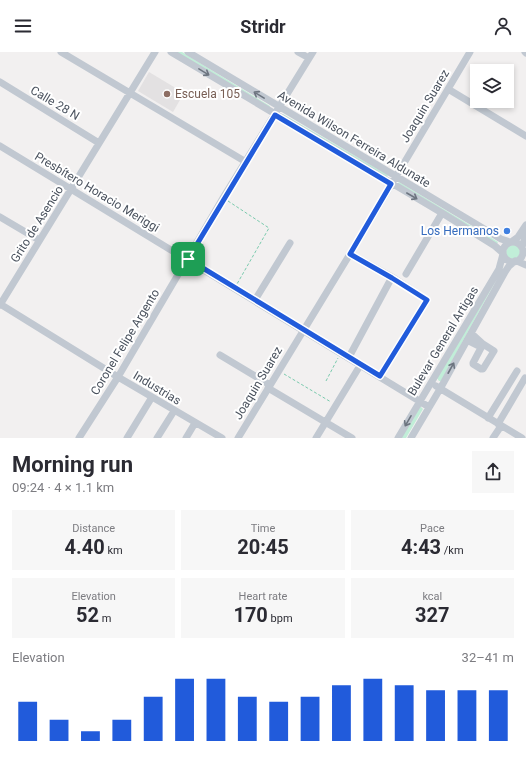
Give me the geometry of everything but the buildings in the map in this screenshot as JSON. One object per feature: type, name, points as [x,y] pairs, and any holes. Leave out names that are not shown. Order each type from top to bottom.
[{"type":"street","points":[[61,52],[246,162]]},
{"type":"street","name":"Grito de Asencio","points":[[0,304],[155,52]]},
{"type":"street","name":"Avenida Wilson Ferreira Aldunate","points":[[171,52],[442,213],[495,246],[503,254]]},
{"type":"street","name":"Avenida Wilson Ferreira Aldunate","points":[[188,52],[501,239],[511,242]]},
{"type":"street","points":[[298,52],[311,55]]},
{"type":"street","name":"Joaquin Suarez","points":[[238,438],[350,254],[470,52]]},
{"type":"street","name":"Coronel Felipe Argento","points":[[79,438],[118,377],[223,198],[311,55]]},
{"type":"street","name":"Calle 28 N","points":[[0,82],[100,143]]},
{"type":"street","points":[[448,89],[526,136]]},
{"type":"street","name":"Presbítero Horacio Meriggi","points":[[0,146],[304,329],[429,407]]},
{"type":"street","points":[[406,274],[442,213]]},
{"type":"street","points":[[0,216],[39,240]]},
{"type":"street","points":[[526,225],[518,237],[505,246],[503,254],[509,261],[516,261],[526,266]]},
{"type":"street","points":[[516,261],[521,258],[524,250],[526,235]]},
{"type":"street","points":[[254,300],[290,242]]},
{"type":"street","points":[[511,242],[518,243],[524,250]]},
{"type":"street","points":[[350,254],[427,300],[380,376]]},
{"type":"street","name":"Bulevar General Artigas","points":[[398,438],[499,269],[503,254]]},
{"type":"street","name":"Bulevar General Artigas","points":[[410,438],[440,389],[505,272],[509,266],[516,261]]},
{"type":"street","points":[[349,357],[392,278]]},
{"type":"street","name":"Industrias","points":[[0,304],[174,411],[222,438]]},
{"type":"street","points":[[469,337],[482,345]]},
{"type":"street","points":[[220,355],[352,438]]},
{"type":"street","points":[[316,438],[361,364]]},
{"type":"street","points":[[488,418],[517,371]]},
{"type":"street","points":[[493,438],[525,378]]},
{"type":"street","points":[[431,382],[440,389],[522,438]]},
{"type":"street","points":[[127,438],[152,397]]},
{"type":"street","points":[[157,438],[174,411]]},
{"type":"street","points":[[186,438],[196,423]]},
{"type":"path","points":[[223,198],[269,228],[235,288]]},
{"type":"path","points":[[326,381],[341,353]]},
{"type":"path","points":[[278,371],[336,404]]},
{"type":"shaded area","points":[[149,72],[184,93],[173,112],[138,91]]},
{"type":"green space","points":[[175,52],[182,52],[270,106],[269,109]]},
{"type":"green space","points":[[283,114],[388,175],[386,178],[281,116]]},
{"type":"green space","points":[[399,182],[498,242],[497,244],[397,184]]},
{"type":"green space","points":[[510,245],[516,245],[520,249],[520,255],[516,259],[510,259],[506,255],[506,249]]},
{"type":"green space","points":[[505,264],[441,381],[439,381],[437,378]]},
{"type":"green space","points":[[420,407],[423,409],[406,438],[401,438]]},
{"type":"place","name":"Escuela 105","points":[[167,94]]},
{"type":"place","name":"Los Hermanos","points":[[507,231]]},
{"type":"route","points":[[275,115],[391,184],[350,254],[427,300],[380,376],[188,259],[223,198],[275,115]]}]
